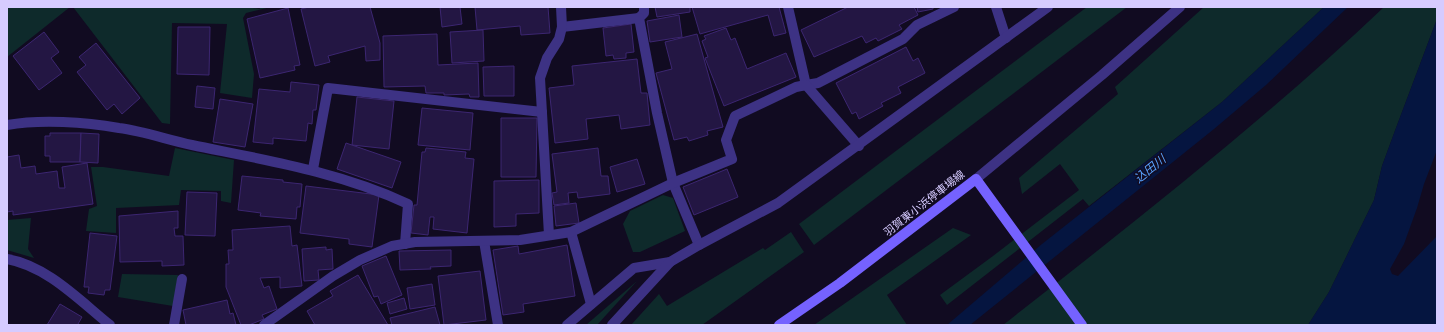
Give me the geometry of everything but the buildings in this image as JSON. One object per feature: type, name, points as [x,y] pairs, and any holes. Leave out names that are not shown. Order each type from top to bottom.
[{"type":"main road","name":"羽賀東小浜停車場線","points":[[779,325],[840,283],[976,178],[1082,325]]},
{"type":"street","points":[[549,236],[540,78],[547,58],[559,39],[562,27],[561,7]]},
{"type":"street","points":[[562,27],[639,18],[644,13],[644,7]]},
{"type":"street","points":[[788,7],[806,85],[859,146]]},
{"type":"street","points":[[264,325],[339,272],[360,260],[392,246],[415,242],[520,240],[571,232],[732,158],[726,140],[735,116],[796,87],[818,83],[903,39],[917,25],[954,7]]},
{"type":"street","points":[[996,7],[1006,38]]},
{"type":"street","points":[[612,325],[670,262],[698,245],[778,203],[859,146],[1048,7]]},
{"type":"street","points":[[976,178],[1102,75],[1180,7]]},
{"type":"street","points":[[639,18],[673,184],[698,245]]},
{"type":"street","points":[[313,170],[328,88],[542,112]]},
{"type":"street","points":[[7,125],[17,123],[70,123],[120,128],[170,141],[313,170],[385,193],[408,204],[405,244]]},
{"type":"street","points":[[571,232],[591,304]]},
{"type":"street","points":[[484,241],[498,325]]},
{"type":"street","points":[[7,259],[22,262],[45,274],[110,325]]},
{"type":"street","points":[[567,325],[634,268],[670,262]]},
{"type":"street","points":[[174,325],[182,279]]},
{"type":"green space","points":[[7,7],[70,7],[7,57]]},
{"type":"green space","points":[[73,7],[247,7],[260,9],[259,7],[271,7],[246,13],[243,18],[254,74],[252,98],[220,93],[227,24],[172,23],[170,124],[162,123]]},
{"type":"green space","points":[[1087,7],[1127,7],[814,245],[799,224]]},
{"type":"green space","points":[[1204,7],[1324,7],[1222,102],[1089,206],[1083,199],[947,305],[940,295],[1079,190],[1060,164],[1022,194],[1019,178],[1118,94],[1115,87]]},
{"type":"green space","points":[[1384,7],[1437,7],[1437,19],[1382,166],[1374,200],[1329,292],[1308,325],[1003,325],[1149,210],[1245,131],[1339,49]]},
{"type":"green space","points":[[175,148],[234,160],[231,203],[221,201],[221,191],[181,190],[179,205],[116,208],[116,233],[86,231],[89,209],[97,206],[91,167],[103,167],[169,176]]},
{"type":"green space","points":[[663,195],[673,198],[685,231],[640,252],[633,252],[623,224],[630,211]]},
{"type":"green space","points":[[31,218],[28,249],[34,258],[7,250],[7,220]]},
{"type":"green space","points":[[953,228],[971,235],[887,295],[907,325],[814,325]]},
{"type":"green space","points":[[791,232],[804,252],[702,325],[631,325],[659,294],[667,306],[763,248],[765,250]]},
{"type":"green space","points":[[122,274],[178,275],[173,306],[118,297]]},
{"type":"green space","points":[[637,281],[597,325],[586,325]]},
{"type":"water","name":"込田川","points":[[1324,7],[1348,7],[1266,85],[1214,129],[970,325],[947,325],[1042,244],[1222,102]]},
{"type":"water","points":[[1437,19],[1437,150],[1404,244],[1390,269],[1392,274],[1398,276],[1437,236],[1437,323],[1436,325],[1308,325],[1329,292],[1374,200],[1382,166]]}]
